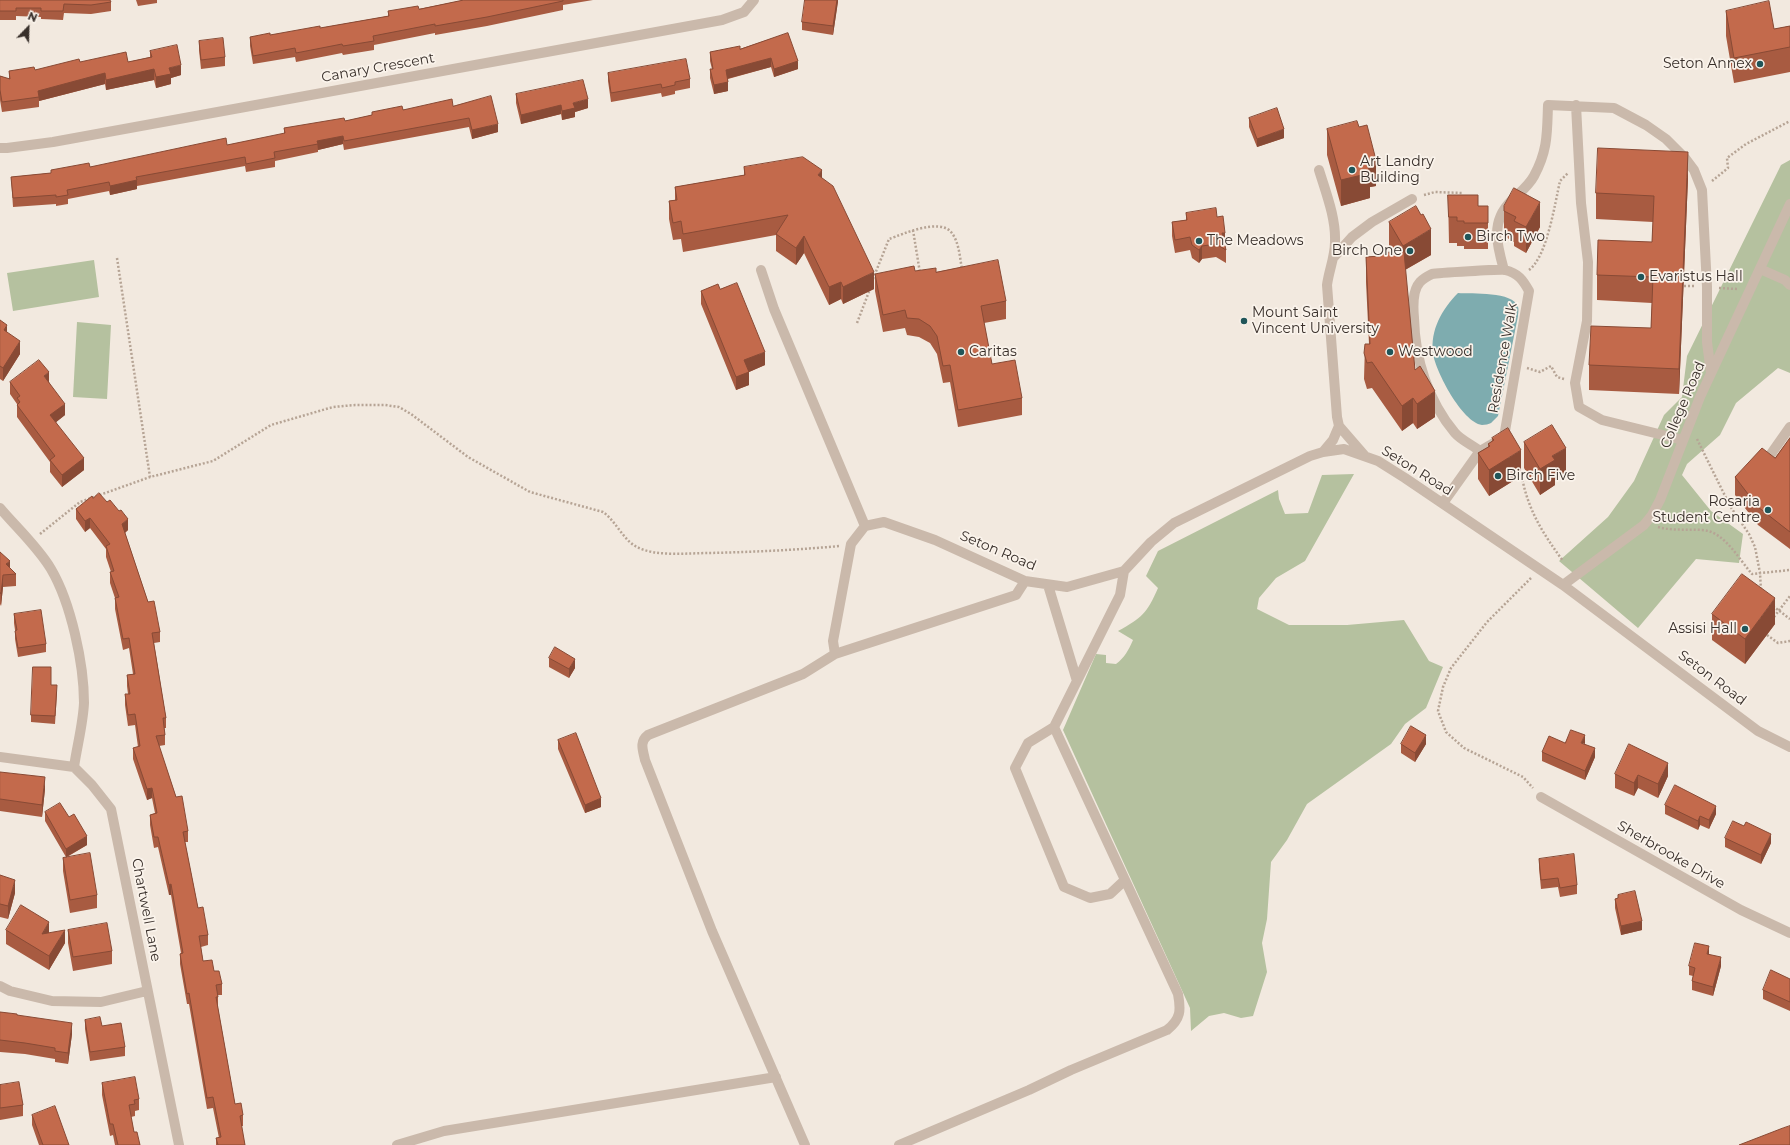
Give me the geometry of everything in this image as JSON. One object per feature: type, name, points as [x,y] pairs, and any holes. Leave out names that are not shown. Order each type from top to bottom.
[{"type":"street","name":"Canary Crescent","points":[[0,148],[53,142],[722,20],[744,12],[754,0]]},
{"type":"street","points":[[1504,270],[1496,242],[1497,228],[1504,208],[1527,186],[1534,177],[1547,143],[1548,105],[1576,105],[1614,108],[1646,125],[1666,139],[1685,158],[1694,170],[1702,190],[1707,287],[1707,342],[1711,373]]},
{"type":"street","points":[[1576,105],[1581,203],[1588,262],[1587,321],[1575,383],[1579,407],[1602,420],[1683,440]]},
{"type":"street","points":[[1319,170],[1334,224],[1334,257],[1328,273],[1327,285],[1336,417],[1339,426],[1365,456]]},
{"type":"street","points":[[1334,257],[1352,237],[1412,199]]},
{"type":"street","name":"College Road","points":[[1563,585],[1644,525],[1652,515],[1660,500],[1711,373],[1790,204]]},
{"type":"street","points":[[1760,269],[1785,280],[1790,285]]},
{"type":"street","points":[[761,270],[774,309],[865,526],[851,544],[833,641],[835,654]]},
{"type":"street","points":[[1480,451],[1456,434],[1440,411],[1427,385],[1418,361],[1414,339],[1414,299],[1416,288],[1420,282],[1434,274],[1504,270],[1521,277]]},
{"type":"street","name":"Residence Walk","points":[[1443,503],[1480,451],[1504,437],[1515,364],[1529,291],[1521,277]]},
{"type":"street","points":[[1323,452],[1333,440],[1339,426]]},
{"type":"street","points":[[1771,454],[1790,427]]},
{"type":"street","name":"Seton Road","points":[[865,526],[884,522],[935,540],[1025,580],[1048,585],[1067,586],[1124,571],[1151,542],[1174,523],[1276,471],[1310,456],[1323,452],[1344,449],[1378,461],[1406,478],[1563,585],[1758,731],[1790,746]]},
{"type":"street","points":[[0,508],[30,542],[50,568],[63,595],[75,639],[83,677],[84,705],[74,767],[0,757]]},
{"type":"street","points":[[1124,571],[1120,595],[1054,728],[1028,743],[1015,768],[1064,888],[1090,898],[1110,894],[1125,880]]},
{"type":"street","points":[[805,1145],[712,931],[645,760],[642,743],[644,738],[648,735],[803,674],[835,654],[1016,595],[1025,580]]},
{"type":"street","points":[[1048,585],[1077,681]]},
{"type":"street","points":[[899,1145],[1167,1030],[1175,1024],[1180,1013],[1178,994],[1054,728]]},
{"type":"street","name":"Chartwell Lane","points":[[74,767],[92,785],[111,809],[179,1145]]},
{"type":"street","name":"Sherbrooke Drive","points":[[1541,796],[1741,910],[1790,934]]},
{"type":"street","points":[[0,986],[10,991],[52,1001],[102,1002],[147,992]]},
{"type":"street","points":[[397,1145],[444,1131],[776,1077]]},
{"type":"path","points":[[1720,174],[1728,168],[1727,158],[1739,149],[1790,121]]},
{"type":"path","points":[[1521,277],[1535,266],[1544,247],[1560,181],[1567,174]]},
{"type":"path","points":[[1412,199],[1435,192],[1463,193]]},
{"type":"path","points":[[873,281],[889,239],[913,230],[933,226],[942,227],[950,231],[956,242],[963,275]]},
{"type":"path","points":[[913,230],[921,280]]},
{"type":"path","points":[[117,258],[150,477]]},
{"type":"path","points":[[1684,286],[1700,287]]},
{"type":"path","points":[[857,323],[870,288]]},
{"type":"path","points":[[1515,364],[1540,372],[1551,366],[1557,377],[1575,383]]},
{"type":"path","points":[[30,542],[80,502],[150,477],[213,461],[272,425],[333,406],[385,405],[398,408],[411,414],[468,457],[530,492],[603,512],[611,517],[620,530],[636,547],[669,554],[787,551],[851,544]]},
{"type":"path","points":[[1696,437],[1730,506],[1749,534],[1755,547],[1760,573],[1761,592],[1764,597]]},
{"type":"path","points":[[1520,470],[1530,509],[1541,531],[1563,561]]},
{"type":"path","points":[[1656,526],[1670,530],[1702,530],[1719,534],[1752,574],[1790,570]]},
{"type":"path","points":[[1540,569],[1487,622],[1451,668],[1443,687],[1438,711],[1446,732],[1464,748],[1523,777],[1541,796]]},
{"type":"path","points":[[1754,586],[1760,582]]},
{"type":"path","points":[[1771,621],[1790,596]]},
{"type":"path","points":[[1766,601],[1790,619]]},
{"type":"path","points":[[1767,635],[1778,643],[1790,641]]},
{"type":"green space","points":[[1790,160],[1790,373],[1778,368],[1736,403],[1720,435],[1687,464],[1682,475],[1711,511],[1743,534],[1739,563],[1696,559],[1638,628],[1559,561],[1608,517],[1634,481],[1664,415],[1682,397],[1687,356],[1781,165]]},
{"type":"green space","points":[[94,260],[99,297],[13,311],[7,273]]},
{"type":"green space","points":[[77,322],[111,325],[107,399],[73,397]]},
{"type":"green space","points":[[1354,474],[1305,561],[1276,578],[1259,598],[1257,609],[1289,625],[1347,625],[1404,620],[1429,661],[1443,667],[1426,708],[1405,724],[1391,744],[1307,804],[1287,840],[1271,862],[1267,919],[1262,943],[1267,972],[1253,1016],[1241,1018],[1224,1013],[1209,1016],[1191,1031],[1190,1008],[1063,730],[1096,654],[1106,655],[1106,663],[1116,664],[1130,647],[1133,640],[1118,631],[1143,614],[1158,588],[1146,576],[1158,551],[1278,490],[1279,499],[1285,514],[1308,513],[1322,475]]},
{"type":"water","points":[[1458,293],[1491,294],[1501,296],[1515,302],[1518,308],[1518,316],[1498,416],[1491,423],[1487,424],[1482,425],[1474,422],[1458,406],[1439,372],[1433,354],[1433,337],[1438,320],[1452,299]]},
{"type":"building","points":[[0,0],[110,0],[111,2],[91,5],[64,4],[63,11],[41,11],[41,8],[16,8],[16,11],[0,11]]},
{"type":"building","points":[[464,0],[563,1],[487,17],[435,26],[435,24],[373,36],[374,41],[343,46],[342,44],[296,53],[295,48],[253,56],[250,37],[320,26],[320,28],[389,16],[388,11],[418,6],[419,9]]},
{"type":"building","points":[[805,0],[837,0],[833,26],[802,22]]},
{"type":"building","points":[[1769,1],[1774,29],[1790,26],[1790,47],[1734,58],[1726,11]]},
{"type":"building","points":[[788,33],[798,61],[774,69],[771,58],[726,70],[728,82],[714,85],[710,69],[713,69],[710,52],[740,46],[740,49]]},
{"type":"building","points":[[223,38],[225,57],[201,60],[199,41]]},
{"type":"building","points":[[177,45],[181,65],[169,68],[171,74],[156,77],[154,69],[106,80],[105,73],[38,91],[39,97],[2,102],[0,76],[10,79],[9,71],[34,67],[35,70],[79,59],[80,62],[126,52],[128,62],[152,57],[150,51]]},
{"type":"building","points":[[686,59],[690,79],[675,82],[675,85],[662,88],[661,84],[611,93],[608,73]]},
{"type":"building","points":[[583,80],[588,99],[573,103],[575,108],[562,111],[561,105],[521,115],[516,94]]},
{"type":"building","points":[[491,96],[498,124],[472,130],[469,118],[344,141],[343,136],[317,141],[318,144],[274,152],[275,158],[246,164],[245,157],[136,177],[137,180],[110,186],[109,182],[67,190],[68,195],[56,197],[56,195],[13,198],[11,177],[51,173],[51,170],[89,163],[90,167],[226,138],[227,145],[285,133],[284,128],[344,118],[345,121],[372,115],[372,112],[402,106],[403,110],[452,99],[453,106]]},
{"type":"building","points":[[1277,108],[1284,129],[1257,139],[1249,118]]},
{"type":"building","points":[[1357,121],[1359,127],[1367,125],[1376,160],[1367,163],[1370,173],[1341,180],[1327,129]]},
{"type":"building","name":"Evaristus Hall","points":[[1598,148],[1688,152],[1679,369],[1589,365],[1591,326],[1651,328],[1653,277],[1597,275],[1598,240],[1652,242],[1654,196],[1596,193]]},
{"type":"building","points":[[803,157],[822,170],[818,175],[833,186],[874,272],[843,287],[841,282],[829,287],[804,236],[796,248],[776,234],[788,215],[683,234],[681,221],[673,223],[669,201],[677,200],[675,187],[745,175],[744,167]]},
{"type":"building","points":[[1514,188],[1540,202],[1526,227],[1514,221],[1516,217],[1504,211],[1504,206]]},
{"type":"building","points":[[1448,195],[1478,195],[1478,206],[1488,206],[1488,223],[1464,223],[1464,221],[1457,221],[1457,217],[1449,217]]},
{"type":"building","points":[[1416,206],[1421,215],[1423,214],[1431,229],[1403,246],[1389,222]]},
{"type":"building","points":[[1216,208],[1217,217],[1223,216],[1225,233],[1222,233],[1226,250],[1216,244],[1202,246],[1199,250],[1192,245],[1190,237],[1175,240],[1172,222],[1187,220],[1186,213]]},
{"type":"building","name":"Westwood","points":[[1404,252],[1415,370],[1420,366],[1435,391],[1417,404],[1413,398],[1402,406],[1372,362],[1367,363],[1364,353],[1365,344],[1370,344],[1366,257],[1380,256],[1380,253]]},
{"type":"building","name":"Caritas","points":[[998,260],[1006,301],[981,306],[992,364],[1015,360],[1022,398],[958,410],[950,365],[943,366],[937,336],[930,326],[919,319],[907,318],[905,310],[883,315],[875,274],[914,266],[915,271],[936,268],[936,272]]},
{"type":"building","points":[[737,283],[765,352],[744,360],[749,372],[736,377],[701,291],[718,284],[720,289]]},
{"type":"building","points":[[0,320],[7,325],[4,330],[20,341],[3,368],[0,366]]},
{"type":"building","points":[[39,360],[49,372],[44,376],[65,404],[50,415],[84,458],[62,475],[50,460],[55,456],[17,405],[20,402],[17,398],[20,396],[10,382]]},
{"type":"building","points":[[1552,425],[1566,448],[1552,456],[1555,460],[1540,469],[1524,442]]},
{"type":"building","points":[[1508,428],[1521,450],[1489,470],[1478,453],[1490,446],[1488,444],[1494,440],[1492,438]]},
{"type":"building","name":"Rosaria Student Centre","points":[[1790,438],[1790,532],[1758,507],[1735,477],[1762,448],[1775,458]]},
{"type":"building","points":[[99,493],[107,502],[110,500],[128,519],[122,524],[148,602],[154,601],[160,632],[152,633],[166,718],[163,718],[165,735],[156,736],[176,797],[182,796],[188,831],[183,832],[198,908],[203,907],[208,935],[199,936],[203,961],[212,960],[214,971],[219,971],[222,984],[216,985],[218,997],[216,997],[235,1104],[241,1103],[243,1115],[240,1116],[245,1145],[218,1145],[216,1138],[221,1137],[213,1097],[207,1098],[189,993],[187,994],[180,954],[183,953],[171,884],[169,885],[158,837],[154,837],[150,815],[157,813],[152,788],[147,789],[133,748],[140,746],[135,714],[128,715],[125,694],[130,694],[127,675],[135,674],[129,638],[123,639],[115,598],[119,597],[110,572],[114,571],[106,546],[110,544],[90,518],[85,521],[76,509],[92,496],[93,498]]},
{"type":"building","points":[[0,552],[10,561],[6,564],[16,574],[3,575],[1,594],[0,592]]},
{"type":"building","points":[[1742,574],[1775,598],[1745,639],[1712,614]]},
{"type":"building","points":[[41,610],[46,644],[18,648],[14,614]]},
{"type":"building","points":[[555,647],[575,659],[569,669],[549,658]]},
{"type":"building","points":[[33,667],[51,667],[51,685],[57,685],[55,716],[31,715]]},
{"type":"building","points":[[1411,726],[1426,735],[1415,753],[1401,744]]},
{"type":"building","points":[[1571,730],[1585,735],[1581,743],[1595,748],[1585,771],[1542,752],[1549,736],[1565,743]]},
{"type":"building","points":[[576,733],[601,798],[585,805],[558,740]]},
{"type":"building","points":[[1629,744],[1668,763],[1658,784],[1638,775],[1634,783],[1615,774]]},
{"type":"building","points":[[0,772],[45,777],[42,805],[0,799]]},
{"type":"building","points":[[1675,785],[1716,806],[1709,820],[1700,816],[1698,821],[1665,805]]},
{"type":"building","points":[[60,803],[69,817],[74,814],[87,836],[66,849],[45,812]]},
{"type":"building","points":[[1733,821],[1744,826],[1746,822],[1771,834],[1761,855],[1725,838]]},
{"type":"building","points":[[90,853],[97,895],[70,900],[63,858]]},
{"type":"building","points":[[1574,854],[1577,885],[1560,888],[1558,878],[1541,880],[1539,859]]},
{"type":"building","points":[[0,875],[15,880],[8,906],[0,904]]},
{"type":"building","points":[[1635,891],[1642,921],[1621,926],[1615,899],[1618,898],[1618,895]]},
{"type":"building","points":[[21,905],[49,922],[42,934],[65,930],[49,956],[6,930]]},
{"type":"building","points":[[107,923],[112,951],[73,957],[68,930]]},
{"type":"building","points":[[1695,943],[1709,946],[1707,954],[1721,957],[1713,987],[1692,981],[1695,968],[1689,966]]},
{"type":"building","points":[[1771,970],[1790,979],[1790,1002],[1763,990]]},
{"type":"building","points":[[0,1012],[72,1023],[68,1053],[55,1051],[55,1048],[0,1040]]},
{"type":"building","points":[[100,1017],[102,1026],[121,1023],[125,1047],[90,1052],[85,1020]]},
{"type":"building","points":[[135,1077],[139,1099],[134,1100],[135,1104],[129,1105],[134,1132],[137,1132],[140,1145],[118,1145],[113,1124],[110,1124],[102,1083]]},
{"type":"building","points":[[19,1082],[23,1105],[0,1108],[0,1085]]},
{"type":"building","points":[[55,1106],[69,1145],[43,1145],[32,1115]]},
{"type":"building","points":[[1790,1126],[1790,1145],[1739,1145],[1783,1128]]},
{"type":"place","name":"Seton Annex","points":[[1760,64]]},
{"type":"place","name":"Art Landry Building","points":[[1352,170]]},
{"type":"place","name":"Birch Two","points":[[1468,237]]},
{"type":"place","name":"The Meadows","points":[[1199,241]]},
{"type":"place","name":"Birch One","points":[[1410,251]]},
{"type":"place","name":"Evaristus Hall","points":[[1641,277]]},
{"type":"place","name":"Mount Saint Vincent University","points":[[1244,321]]},
{"type":"place","name":"Caritas","points":[[961,352]]},
{"type":"place","name":"Westwood","points":[[1390,352]]},
{"type":"place","name":"Birch Five","points":[[1498,476]]},
{"type":"place","name":"Rosaria Student Centre","points":[[1768,510]]},
{"type":"place","name":"Assisi Hall","points":[[1745,629]]}]
